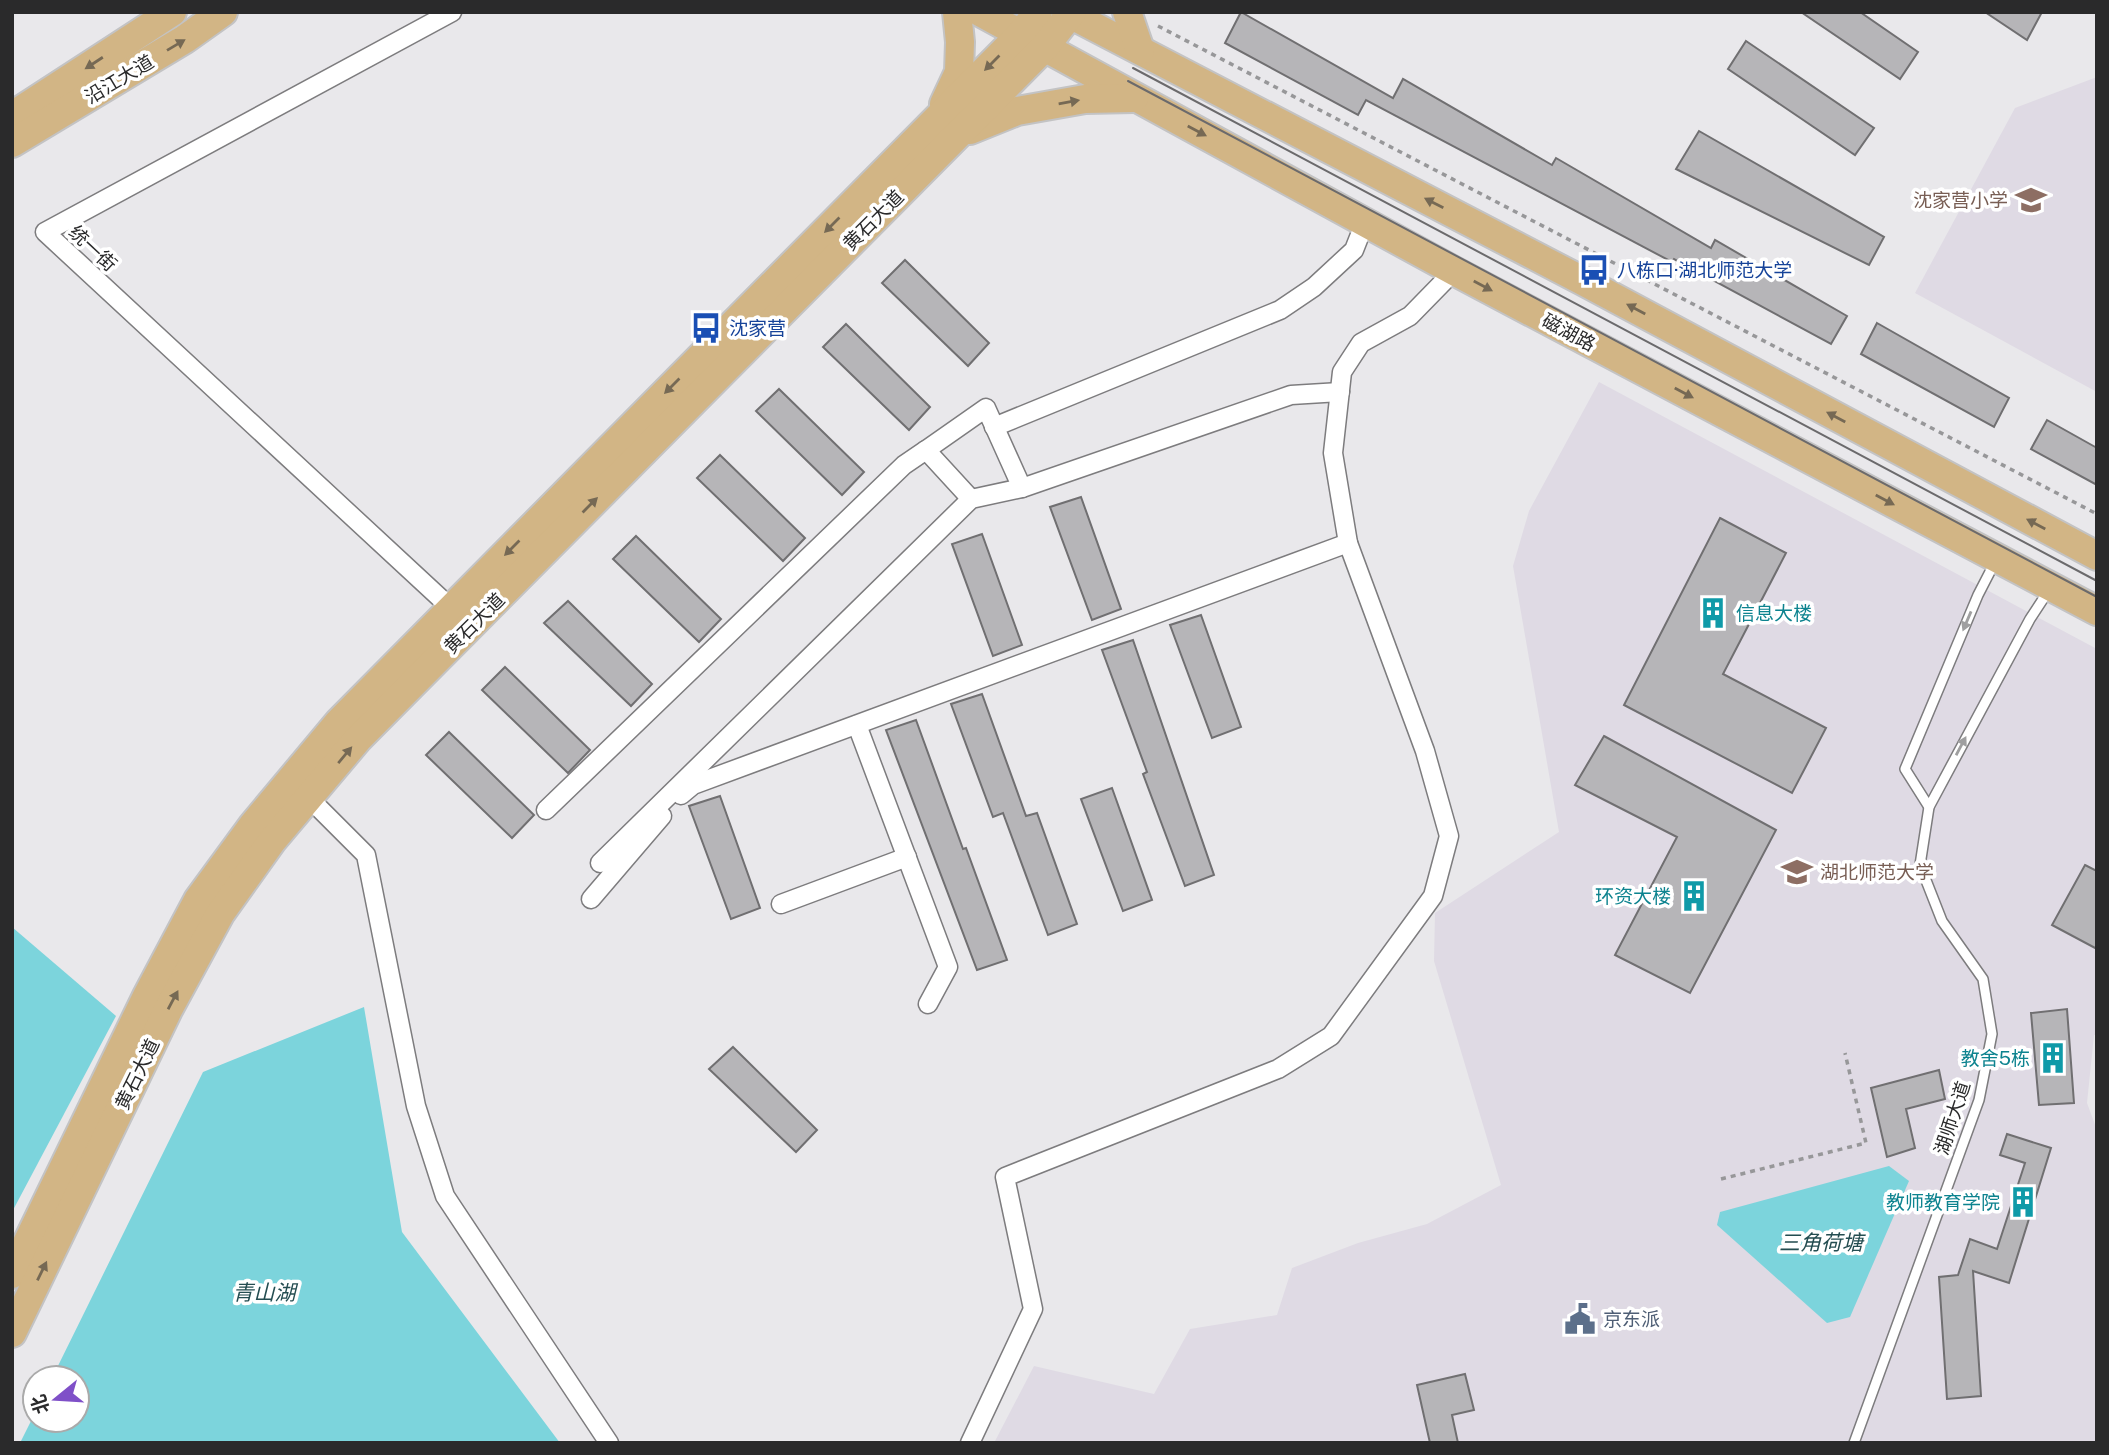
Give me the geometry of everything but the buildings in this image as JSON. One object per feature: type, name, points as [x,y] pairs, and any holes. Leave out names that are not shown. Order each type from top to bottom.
[{"type":"main road","name":"沿江大道","points":[[12,116],[172,12]]},
{"type":"main road","name":"沿江大道","points":[[12,143],[185,39],[223,12]]},
{"type":"main road","points":[[957,12],[960,42],[958,72],[948,126],[1085,99],[1137,99]]},
{"type":"main road","name":"磁湖路","points":[[980,12],[1454,271],[2097,611]]},
{"type":"main road","name":"黄石大道","points":[[1032,41],[1038,12]]},
{"type":"main road","name":"黄石大道","points":[[12,1274],[147,996],[198,900],[253,825],[358,739],[948,126],[1032,41],[1070,13]]},
{"type":"main road","points":[[1070,13],[1583,281],[2097,556]]},
{"type":"main road","points":[[1140,50],[1141,16]]},
{"type":"main road","name":"黄石大道","points":[[12,1333],[169,1008],[220,914],[272,841],[339,722],[948,126]]},
{"type":"street","name":"统一街","points":[[452,12],[45,232],[452,609]]},
{"type":"street","points":[[994,427],[1280,310],[1314,287],[1354,250],[1364,222]]},
{"type":"street","points":[[970,1443],[1033,1309],[1004,1177],[1278,1069],[1331,1036],[1433,896],[1449,836],[1425,751],[1348,543],[1333,453],[1342,372],[1361,343],[1410,316],[1454,271]]},
{"type":"street","points":[[600,863],[971,499],[1022,488],[1291,395],[1340,392]]},
{"type":"street","points":[[546,810],[894,474],[986,408],[1022,488]]},
{"type":"street","points":[[926,450],[971,499]]},
{"type":"street","points":[[591,898],[674,801],[693,785],[1348,543]]},
{"type":"street","points":[[857,725],[948,967],[928,1004]]},
{"type":"street","points":[[300,789],[366,855],[416,1106],[445,1196],[609,1443]]},
{"type":"street","points":[[781,904],[907,857]]},
{"type":"lane","points":[[1929,807],[1905,769],[1978,595],[1996,559]]},
{"type":"lane","name":"湖师大道","points":[[1854,1443],[1979,1100],[1992,1034],[1983,979],[1942,921],[1920,866],[1929,807],[2030,619],[2051,587]]},
{"type":"path","points":[[1141,16],[1159,29],[2097,514]]},
{"type":"path","points":[[1721,1179],[1866,1143],[1845,1053]]},
{"type":"shaded area","name":"沈家营小学","points":[[2097,77],[2097,392],[1915,293],[2015,108]]},
{"type":"shaded area","name":"湖北师范大学","points":[[1599,382],[2097,649],[2097,1035],[2094,1035],[2087,1103],[2097,1130],[2097,1443],[994,1443],[1034,1366],[1154,1394],[1190,1329],[1277,1315],[1292,1268],[1358,1243],[1427,1224],[1501,1185],[1434,961],[1435,913],[1559,832],[1513,566],[1529,511]]},
{"type":"water","points":[[12,927],[116,1016],[12,1212]]},
{"type":"water","name":"青山湖","points":[[364,1007],[402,1232],[560,1443],[20,1443],[24,1434],[91,1434],[91,1364],[59,1364],[203,1072]]},
{"type":"water","name":"三角荷塘","points":[[1889,1166],[1909,1181],[1850,1317],[1827,1323],[1717,1225],[1720,1212]]},
{"type":"tram line","points":[[1133,68],[2097,581]]},
{"type":"tram line","points":[[1128,81],[2097,597]]},
{"type":"place","name":"沈家营小学","points":[[2031,200]]},
{"type":"place","name":"八栋口·湖北师范大学","points":[[1594,270]]},
{"type":"place","name":"沈家营","points":[[706,328]]},
{"type":"place","name":"信息大楼","points":[[1713,613]]},
{"type":"place","name":"湖北师范大学","points":[[1797,872]]},
{"type":"place","name":"环资大楼","points":[[1694,896]]},
{"type":"place","name":"教舍5栋","points":[[2053,1058]]},
{"type":"place","name":"教师教育学院","points":[[2023,1202]]},
{"type":"place","name":"京东派","points":[[1580,1319]]}]
